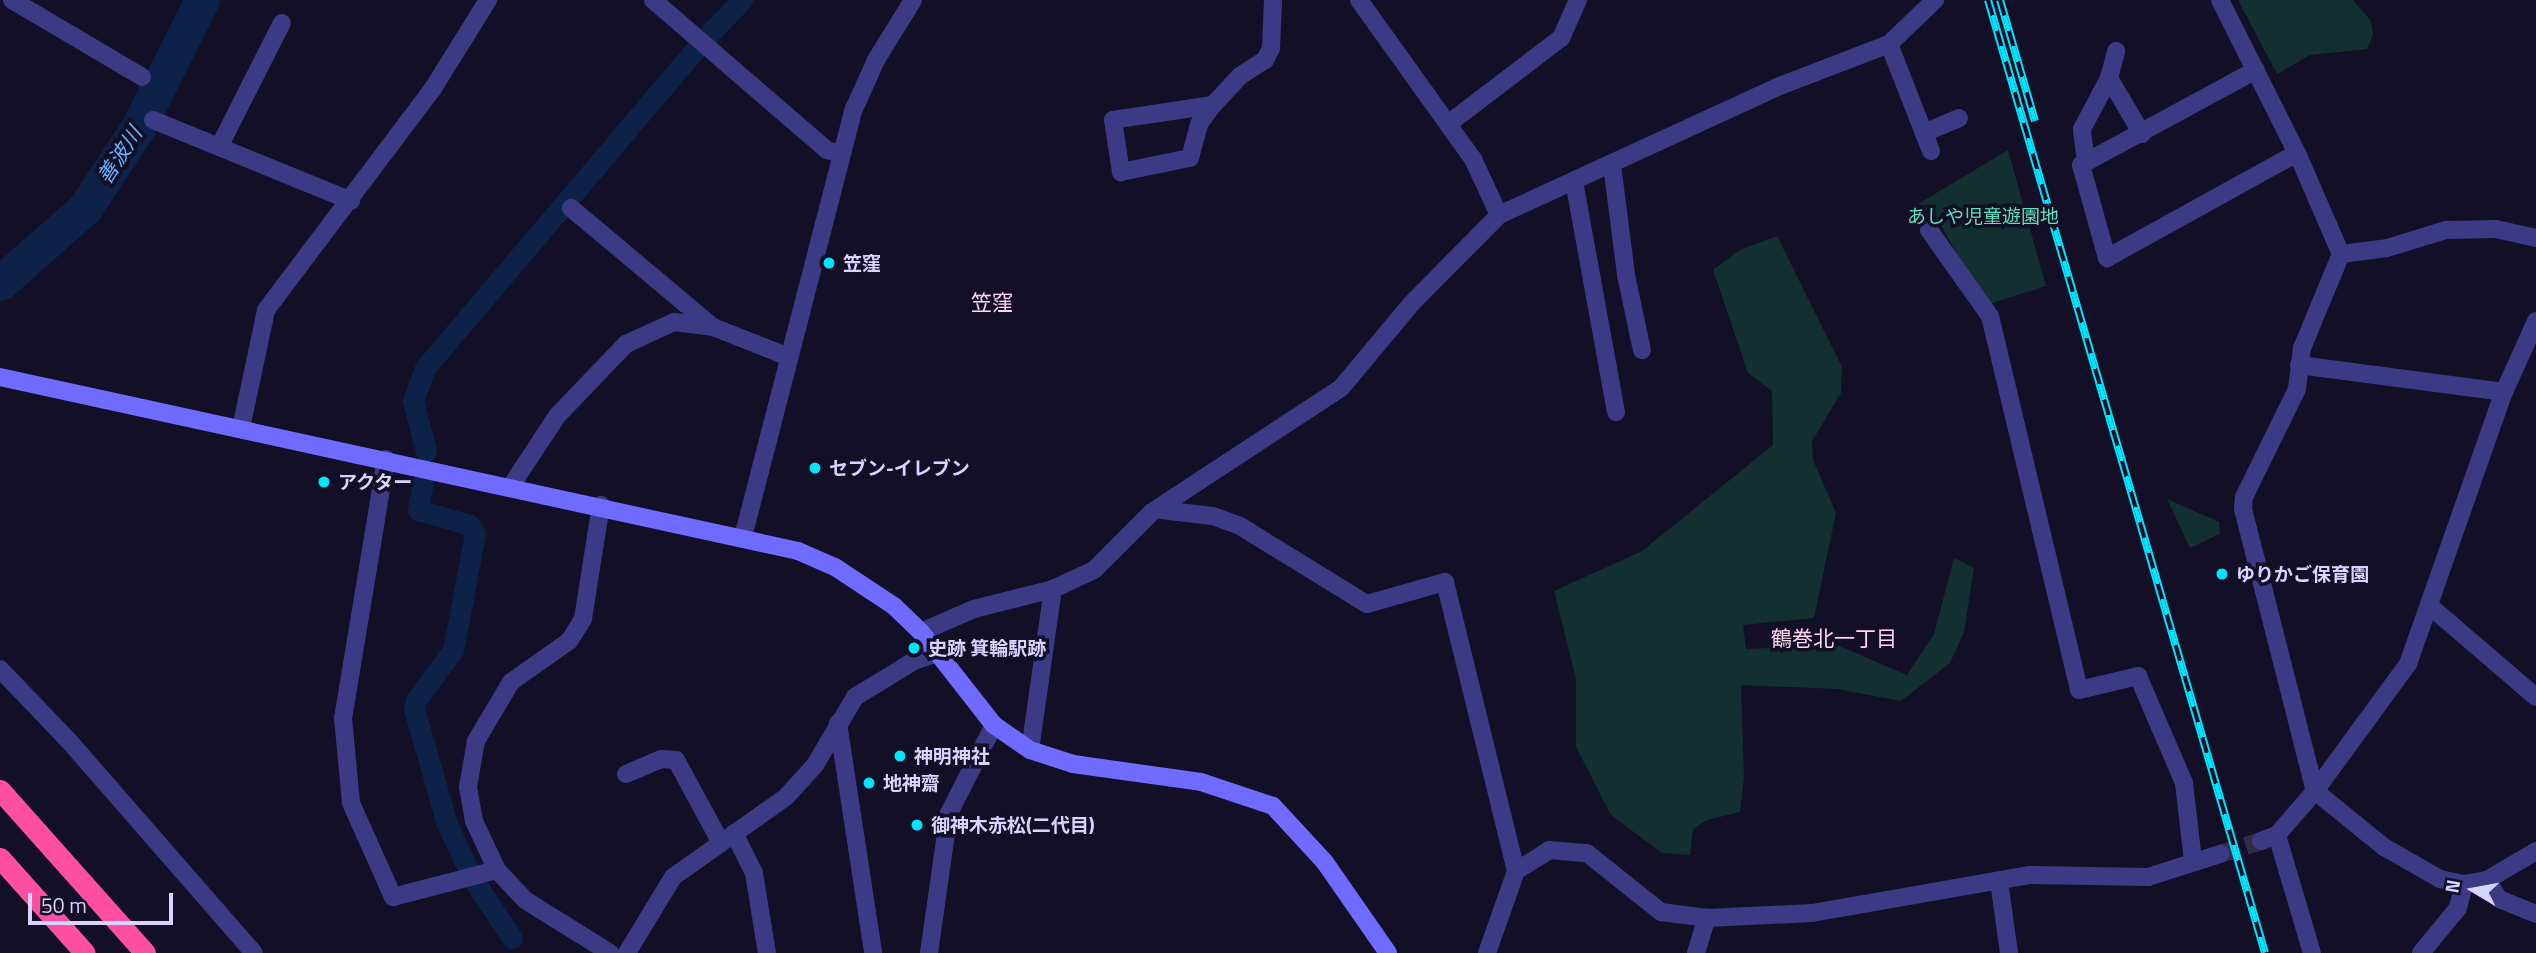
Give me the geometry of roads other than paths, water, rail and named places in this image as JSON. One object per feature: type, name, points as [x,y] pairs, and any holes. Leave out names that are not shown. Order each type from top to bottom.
[{"type":"highway","points":[[0,790],[145,953]]},
{"type":"highway","points":[[0,858],[85,953]]},
{"type":"main road","points":[[0,377],[601,505],[798,551],[835,567],[871,589],[921,632],[994,725],[1030,750],[1073,764],[1200,782],[1273,806],[1324,861],[1388,953]]},
{"type":"street","points":[[12,0],[142,77]]},
{"type":"street","points":[[241,428],[266,310],[351,201],[432,90],[488,0]]},
{"type":"street","points":[[653,0],[827,150],[840,154]]},
{"type":"street","points":[[743,537],[840,154],[876,60],[913,0]]},
{"type":"street","points":[[1213,105],[1113,120],[1121,172],[1190,158],[1199,124],[1213,105],[1240,76],[1265,60],[1271,48],[1273,0]]},
{"type":"street","points":[[1359,0],[1473,159],[1499,215]]},
{"type":"street","points":[[1448,124],[1561,38],[1578,0]]},
{"type":"street","points":[[2220,0],[2297,153],[2341,254],[2339,266],[2315,310],[2299,365],[2297,389],[2244,496],[2243,509],[2315,791],[2413,865],[2440,880],[2464,884],[2487,880],[2536,851]]},
{"type":"street","points":[[1161,510],[1341,387],[1412,303],[1499,215],[1777,87],[1889,44],[1922,4]]},
{"type":"street","points":[[219,147],[282,23]]},
{"type":"street","points":[[1889,44],[1931,151]]},
{"type":"street","points":[[2086,163],[2082,129],[2109,78],[2116,51]]},
{"type":"street","points":[[2256,71],[2081,165],[2107,258],[2297,153]]},
{"type":"street","points":[[2109,78],[2142,134]]},
{"type":"street","points":[[1924,133],[1959,118]]},
{"type":"street","points":[[153,120],[351,201]]},
{"type":"street","points":[[1612,165],[1626,275],[1642,350]]},
{"type":"street","points":[[1574,181],[1616,412]]},
{"type":"street","points":[[571,208],[713,327]]},
{"type":"street","points":[[2341,254],[2387,248],[2446,230],[2496,229],[2536,238]]},
{"type":"street","points":[[1929,230],[1990,316],[2079,690],[2138,676],[2184,783],[2193,860]]},
{"type":"street","points":[[2312,953],[2269,838],[2315,791],[2408,664],[2431,607],[2504,392],[2536,321]]},
{"type":"street","points":[[511,486],[556,416],[626,344],[661,324],[713,327],[789,357]]},
{"type":"street","points":[[2299,365],[2504,392]]},
{"type":"street","points":[[386,459],[342,718],[352,803],[393,897],[497,870]]},
{"type":"street","points":[[601,505],[583,619],[569,641],[511,682],[476,741],[468,787],[474,821],[497,870],[525,900],[610,953]]},
{"type":"street","points":[[921,632],[974,609],[1053,589],[1094,570],[1152,512],[1161,510],[1213,516],[1240,526],[1367,604],[1445,582],[1516,871],[1487,953]]},
{"type":"street","points":[[1030,750],[1053,589]]},
{"type":"street","points":[[2431,607],[2536,697]]},
{"type":"street","points":[[627,953],[673,877],[786,797],[815,765],[855,697],[914,661],[937,653]]},
{"type":"street","points":[[0,669],[69,741],[254,953]]},
{"type":"street","points":[[838,723],[873,953]]},
{"type":"street","points":[[929,953],[949,813],[994,725]]},
{"type":"street","points":[[626,774],[661,759],[676,760],[754,873],[767,953]]},
{"type":"street","points":[[1516,871],[1549,850],[1587,853],[1661,912],[1707,918],[1812,913],[2029,875],[2148,877],[2193,860],[2220,854]]},
{"type":"street","points":[[2487,880],[2499,899],[2536,914]]},
{"type":"street","points":[[1999,881],[2009,953]]},
{"type":"street","points":[[2421,953],[2458,908],[2464,884]]},
{"type":"street","points":[[1696,953],[1707,918]]},
{"type":"waterway","name":"善波川","points":[[0,283],[85,208],[137,129],[202,0]]},
{"type":"waterway","points":[[706,37],[742,0]]},
{"type":"waterway","points":[[426,451],[413,401],[425,368],[696,49]]},
{"type":"waterway","points":[[423,482],[418,510],[470,525],[475,534],[453,650],[416,700],[414,709],[447,824],[468,869]]},
{"type":"waterway","points":[[476,884],[512,938]]},
{"type":"tunnel","points":[[2220,854],[2261,841]]},
{"type":"railway","points":[[1988,0],[2265,953]]},
{"type":"railway","points":[[2000,0],[2035,121]]},
{"type":"place","name":"笠窪","points":[[829,263]]},
{"type":"place","name":"セブン-イレブン","points":[[815,468]]},
{"type":"place","name":"アクター","points":[[324,482]]},
{"type":"place","name":"ゆりかご保育園","points":[[2222,574]]},
{"type":"place","name":"史跡 箕輪駅跡","points":[[914,648]]},
{"type":"place","name":"神明神社","points":[[900,756]]},
{"type":"place","name":"地神齋","points":[[869,783]]},
{"type":"place","name":"御神木赤松(二代目)","points":[[917,825]]},
{"type":"district","name":"笠窪","points":[[992,302]]},
{"type":"district","name":"鶴巻北一丁目","points":[[1834,638]]},
{"type":"park label","name":"あしや児童遊園地","points":[[1983,216]]}]
